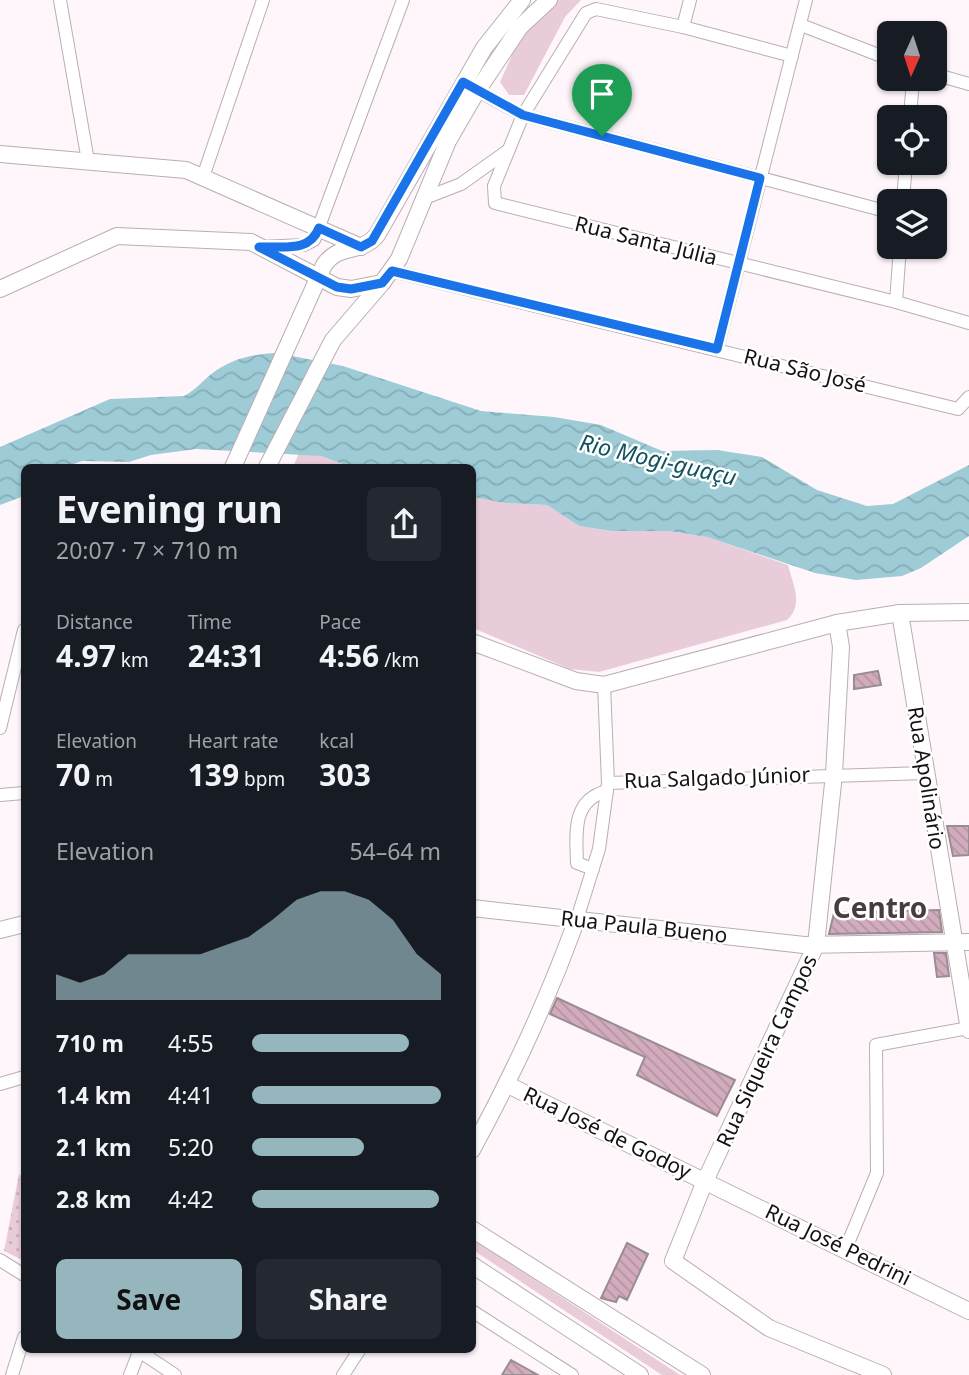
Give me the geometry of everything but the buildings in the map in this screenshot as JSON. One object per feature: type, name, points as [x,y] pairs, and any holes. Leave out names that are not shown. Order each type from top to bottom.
[{"type":"main road","points":[[269,464],[327,352],[387,277],[425,198],[484,48],[522,0]]},
{"type":"main road","points":[[234,464],[324,265],[336,251],[361,247],[377,235],[470,86],[520,27],[549,0]]},
{"type":"main road","points":[[0,154],[186,170],[361,247]]},
{"type":"main road","points":[[0,289],[117,236],[251,242],[317,279],[351,289],[387,277]]},
{"type":"main road","points":[[476,644],[576,681],[604,685],[625,682],[837,623],[900,613],[969,612]]},
{"type":"main road","name":"Rua Apolinário","points":[[900,613],[925,773],[961,942],[969,1028]]},
{"type":"main road","name":"Rua Siqueira Campos","points":[[837,623],[841,647],[834,774],[816,946],[705,1181],[673,1261],[769,1328],[883,1375]]},
{"type":"main road","name":"Rua Paula Bueno","points":[[476,908],[816,946],[961,942]]},
{"type":"main road","points":[[476,1143],[508,1085],[550,993],[577,919]]},
{"type":"main road","points":[[0,930],[21,925]]},
{"type":"main road","name":"Rua José de Godoy","points":[[508,1085],[705,1181]]},
{"type":"main road","name":"Rua José Pedrini","points":[[705,1181],[846,1248],[969,1311]]},
{"type":"main road","points":[[476,1232],[702,1375]]},
{"type":"main road","points":[[476,1268],[640,1375]]},
{"type":"street","points":[[60,0],[88,161]]},
{"type":"street","points":[[203,177],[262,0]]},
{"type":"street","points":[[259,247],[304,245],[314,240],[403,0]]},
{"type":"street","points":[[690,0],[683,27],[792,56]]},
{"type":"street","points":[[717,349],[806,0]]},
{"type":"street","name":"Rua Santa Júlia","points":[[683,27],[596,9],[586,13],[575,26],[523,115],[494,186],[495,203],[896,302],[969,323]]},
{"type":"street","points":[[801,25],[877,54]]},
{"type":"street","points":[[947,78],[969,84]]},
{"type":"street","points":[[470,86],[523,115],[877,209]]},
{"type":"street","points":[[425,198],[461,184],[508,150]]},
{"type":"street","points":[[896,302],[899,259]]},
{"type":"street","name":"Rua São José","points":[[387,277],[717,349],[958,409],[969,397]]},
{"type":"street","points":[[0,727],[21,642]]},
{"type":"street","points":[[593,869],[577,863],[579,823],[583,803],[608,787],[604,685]]},
{"type":"street","name":"Rua Salgado Júnior","points":[[577,919],[600,849],[608,787],[834,774],[925,773]]},
{"type":"street","points":[[0,795],[21,793]]},
{"type":"street","points":[[846,1248],[877,1173],[876,1045],[969,1028]]},
{"type":"street","points":[[0,1084],[21,1078]]},
{"type":"street","points":[[0,1260],[21,1273]]},
{"type":"street","points":[[476,1314],[572,1375]]},
{"type":"street","points":[[12,1375],[21,1346]]},
{"type":"street","points":[[130,1375],[136,1353]]},
{"type":"street","points":[[141,1353],[174,1375]]},
{"type":"street","points":[[343,1375],[357,1353]]},
{"type":"shaded area","points":[[553,0],[581,0],[565,17],[524,95],[509,95],[500,82],[524,28]]},
{"type":"shaded area","points":[[299,453],[321,456],[343,464],[294,464]]},
{"type":"shaded area","points":[[476,498],[504,503],[547,505],[579,526],[611,531],[669,531],[707,537],[788,565],[796,601],[787,620],[599,672],[570,669],[476,629]]},
{"type":"shaded area","points":[[19,1174],[21,1260],[4,1251]]},
{"type":"shaded area","points":[[476,1241],[680,1375],[662,1375],[476,1252]]},
{"type":"water","name":"Rio Mogi-guaçu","points":[[277,353],[343,366],[481,411],[554,417],[601,425],[662,451],[717,450],[762,457],[817,490],[867,506],[893,504],[969,465],[969,536],[921,568],[902,576],[856,580],[815,573],[707,537],[669,531],[611,531],[579,526],[547,505],[504,503],[476,498],[476,464],[343,464],[321,456],[196,449],[151,455],[129,462],[21,464],[21,497],[0,505],[0,447],[110,399],[184,396],[225,365]]},
{"type":"district","name":"Centro","points":[[880,908]]},
{"type":"route","points":[[463,82],[523,115],[602,136],[760,178],[717,349],[392,271],[382,283],[372,286],[351,289],[337,287],[259,247],[311,243],[319,228],[361,247],[372,241],[463,82]]}]
